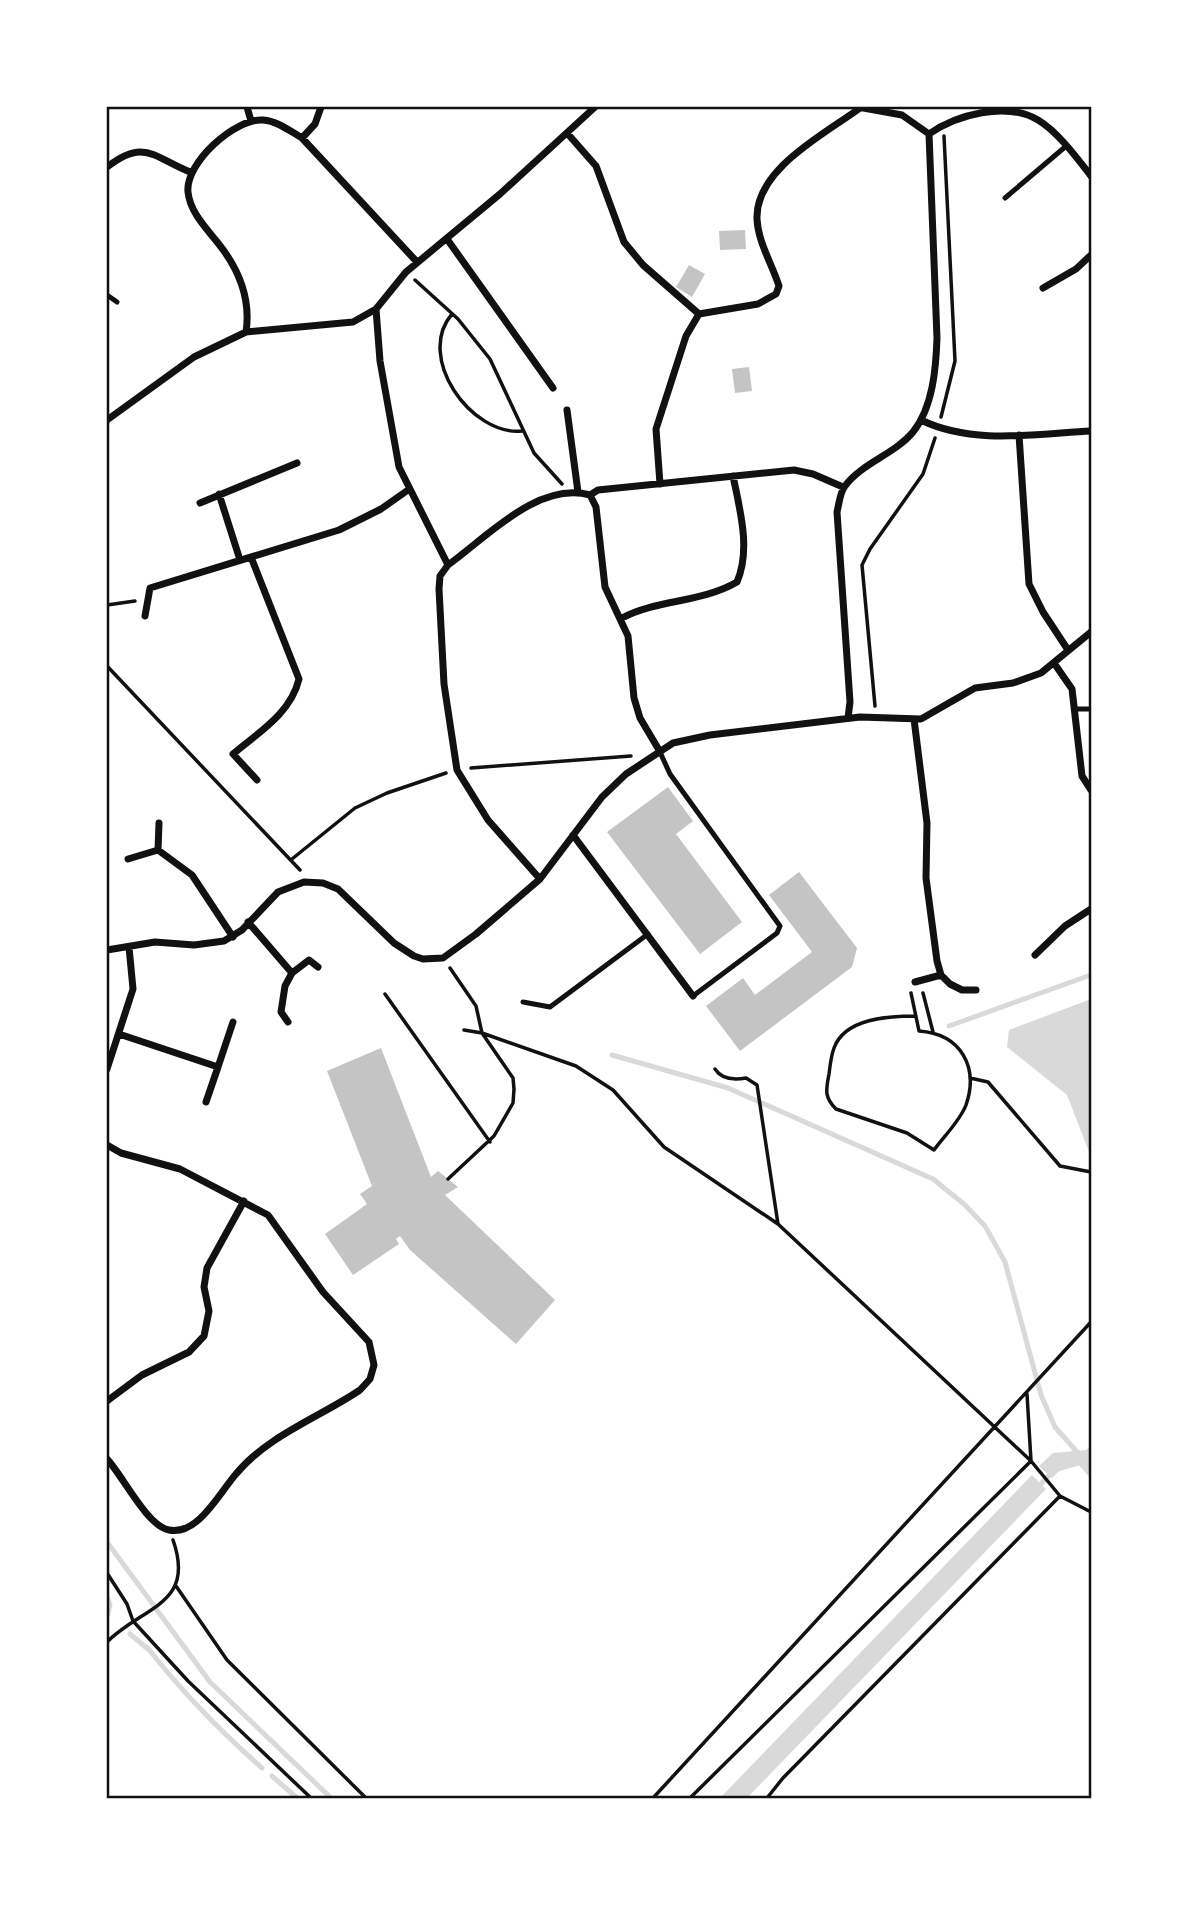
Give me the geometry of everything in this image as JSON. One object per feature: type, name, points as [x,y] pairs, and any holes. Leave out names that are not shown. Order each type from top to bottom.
[{"type":"street","points":[[247,107],[251,121]]},
{"type":"street","points":[[302,138],[315,124],[321,107]]},
{"type":"street","points":[[107,420],[194,357],[246,332],[353,322],[376,309],[405,272],[447,239],[595,107]]},
{"type":"street","points":[[660,484],[656,429],[686,336],[699,314],[758,303],[776,294],[779,286],[757,220],[761,194],[783,165],[859,108],[902,115],[929,134]]},
{"type":"street","points":[[929,134],[957,118],[1012,113],[1040,121],[1091,176]]},
{"type":"street","points":[[246,332],[248,318],[241,282],[235,267],[204,226],[190,201],[190,172],[205,153],[251,121],[264,120],[302,138],[417,262]]},
{"type":"street","points":[[567,133],[596,166],[625,242],[643,265],[699,314]]},
{"type":"street","points":[[848,719],[849,682],[836,512],[843,488],[905,440],[921,420],[936,354],[929,134]]},
{"type":"street","points":[[107,167],[129,151],[140,150],[190,172]]},
{"type":"street","points":[[447,239],[553,388]]},
{"type":"street","points":[[1043,288],[1076,269],[1091,254]]},
{"type":"street","points":[[376,309],[392,436],[408,489],[448,565]]},
{"type":"street","points":[[567,410],[574,493]]},
{"type":"street","points":[[921,420],[937,428],[965,434],[1019,435],[1091,431]]},
{"type":"street","points":[[1019,435],[1029,584],[1037,603],[1068,650]]},
{"type":"street","points":[[200,503],[297,463]]},
{"type":"street","points":[[540,879],[488,820],[457,770],[444,684],[439,589],[440,576],[448,565],[533,502],[574,493],[590,495],[598,490],[794,470],[813,474],[843,488]]},
{"type":"street","points":[[622,618],[643,608],[710,595],[737,582],[742,571],[744,544],[733,476]]},
{"type":"street","points":[[145,616],[150,587],[339,530],[381,509],[408,489]]},
{"type":"street","points":[[219,494],[240,560]]},
{"type":"street","points":[[590,495],[596,507],[605,587],[622,618],[628,636],[634,698],[640,718],[659,750]]},
{"type":"street","points":[[251,557],[263,595],[299,679],[295,698],[233,754],[257,780]]},
{"type":"street","points":[[107,950],[155,942],[214,944],[233,937],[278,892],[304,882],[323,883],[338,889],[394,943],[414,956],[423,959],[443,958],[476,934],[540,879],[602,797],[659,750],[673,743],[710,735],[874,715],[914,719],[934,714],[975,688],[1028,680],[1054,663],[1091,632]]},
{"type":"street","points":[[1054,663],[1072,689],[1082,776],[1091,790]]},
{"type":"street","points":[[914,719],[926,813],[926,887],[941,975],[962,990],[976,990]]},
{"type":"street","points":[[158,850],[159,823]]},
{"type":"street","points":[[573,835],[693,996]]},
{"type":"street","points":[[128,859],[158,850]]},
{"type":"street","points":[[158,850],[192,875],[233,937]]},
{"type":"street","points":[[1035,955],[1065,926],[1091,909]]},
{"type":"street","points":[[248,922],[292,973]]},
{"type":"street","points":[[107,1069],[133,989],[130,947]]},
{"type":"street","points":[[288,1022],[281,1012],[285,986],[292,973],[309,960],[318,967]]},
{"type":"street","points":[[917,981],[941,975]]},
{"type":"street","points":[[206,1102],[233,1022]]},
{"type":"street","points":[[119,1034],[218,1068]]},
{"type":"street","points":[[107,1145],[121,1153],[180,1169],[268,1215],[323,1292],[364,1335],[373,1354],[374,1365],[370,1379],[360,1391],[258,1453],[191,1525],[169,1530],[151,1520],[107,1459]]},
{"type":"street","points":[[107,1401],[142,1375],[188,1352],[204,1336],[209,1311],[204,1287],[207,1268],[244,1201]]},
{"type":"lane","points":[[1005,198],[1065,147]]},
{"type":"lane","points":[[107,295],[117,302]]},
{"type":"lane","points":[[1076,709],[1091,709]]},
{"type":"lane","points":[[659,750],[670,774],[780,926],[777,933],[693,996]]},
{"type":"lane","points":[[523,1002],[550,1007],[648,934]]},
{"type":"path","points":[[405,272],[452,314],[490,359],[534,453],[574,493]]},
{"type":"path","points":[[452,314],[442,332],[442,355],[445,371],[458,398],[474,415],[488,424],[507,432],[522,431]]},
{"type":"path","points":[[107,605],[148,602]]},
{"type":"path","points":[[107,666],[292,859],[299,867],[304,882]]},
{"type":"path","points":[[292,859],[355,808],[387,793],[457,770],[616,756],[647,758]]},
{"type":"path","points":[[443,958],[476,1006],[482,1033],[513,1078],[514,1089],[513,1103],[490,1142],[448,1179]]},
{"type":"path","points":[[916,1016],[898,1016],[849,1028],[834,1046],[826,1091],[827,1100],[836,1109],[907,1133],[934,1150],[965,1108],[971,1078],[969,1061],[959,1046],[933,1032],[919,1031],[916,1016],[909,984],[917,981],[933,1032]]},
{"type":"path","points":[[385,994],[490,1142]]},
{"type":"path","points":[[464,1031],[482,1033],[576,1066],[613,1090],[664,1147],[778,1224],[1031,1461],[1060,1496],[1091,1512]]},
{"type":"path","points":[[715,1069],[718,1074],[735,1080],[746,1078],[757,1085],[778,1224]]},
{"type":"path","points":[[971,1078],[988,1082],[1060,1166],[1091,1172]]},
{"type":"path","points":[[653,1798],[1043,1378],[1091,1322]]},
{"type":"path","points":[[690,1798],[1031,1461],[1027,1394]]},
{"type":"path","points":[[767,1798],[783,1777],[1060,1496]]},
{"type":"path","points":[[107,1642],[169,1598],[176,1586],[181,1570],[169,1530]]},
{"type":"path","points":[[107,1573],[127,1604],[133,1621],[188,1681],[311,1798]]},
{"type":"path","points":[[176,1586],[227,1660],[366,1798]]},
{"type":"shaded area","points":[[1091,999],[1091,1157],[1067,1095],[1007,1047],[1009,1030]]},
{"type":"shaded area","points":[[1091,1446],[1091,1479],[1077,1463],[1065,1465],[1052,1478],[1039,1466],[1053,1453],[1086,1450]]},
{"type":"shaded area","points":[[1032,1475],[1046,1489],[747,1798],[720,1798]]},
{"type":"building","points":[[745,230],[746,249],[720,250],[719,231]]},
{"type":"building","points":[[689,265],[705,274],[692,297],[676,287]]},
{"type":"building","points":[[749,367],[752,391],[735,393],[732,369]]},
{"type":"building","points":[[668,787],[693,821],[676,834],[742,922],[700,954],[607,832]]},
{"type":"building","points":[[799,872],[857,948],[852,967],[740,1051],[706,1006],[743,978],[755,995],[812,952],[769,895]]},
{"type":"building","points":[[381,1048],[431,1177],[438,1171],[458,1187],[445,1195],[555,1300],[516,1344],[410,1250],[400,1236],[396,1239],[399,1244],[353,1275],[325,1234],[367,1204],[360,1194],[372,1186],[327,1071]]},
{"type":"waterway","points":[[949,1026],[1091,975]]},
{"type":"waterway","points":[[612,1055],[728,1088],[933,1179],[964,1204],[985,1226],[1005,1262],[1041,1395],[1055,1427],[1085,1461],[1091,1464]]},
{"type":"waterway","points":[[1036,1489],[1054,1470],[1085,1461],[1091,1455]]},
{"type":"waterway","points":[[107,1542],[210,1682],[331,1798]]},
{"type":"waterway","points":[[107,1597],[110,1605],[107,1616]]},
{"type":"waterway","points":[[130,1634],[149,1650],[147,1647],[202,1710],[262,1768]]},
{"type":"waterway","points":[[272,1776],[297,1798]]}]
